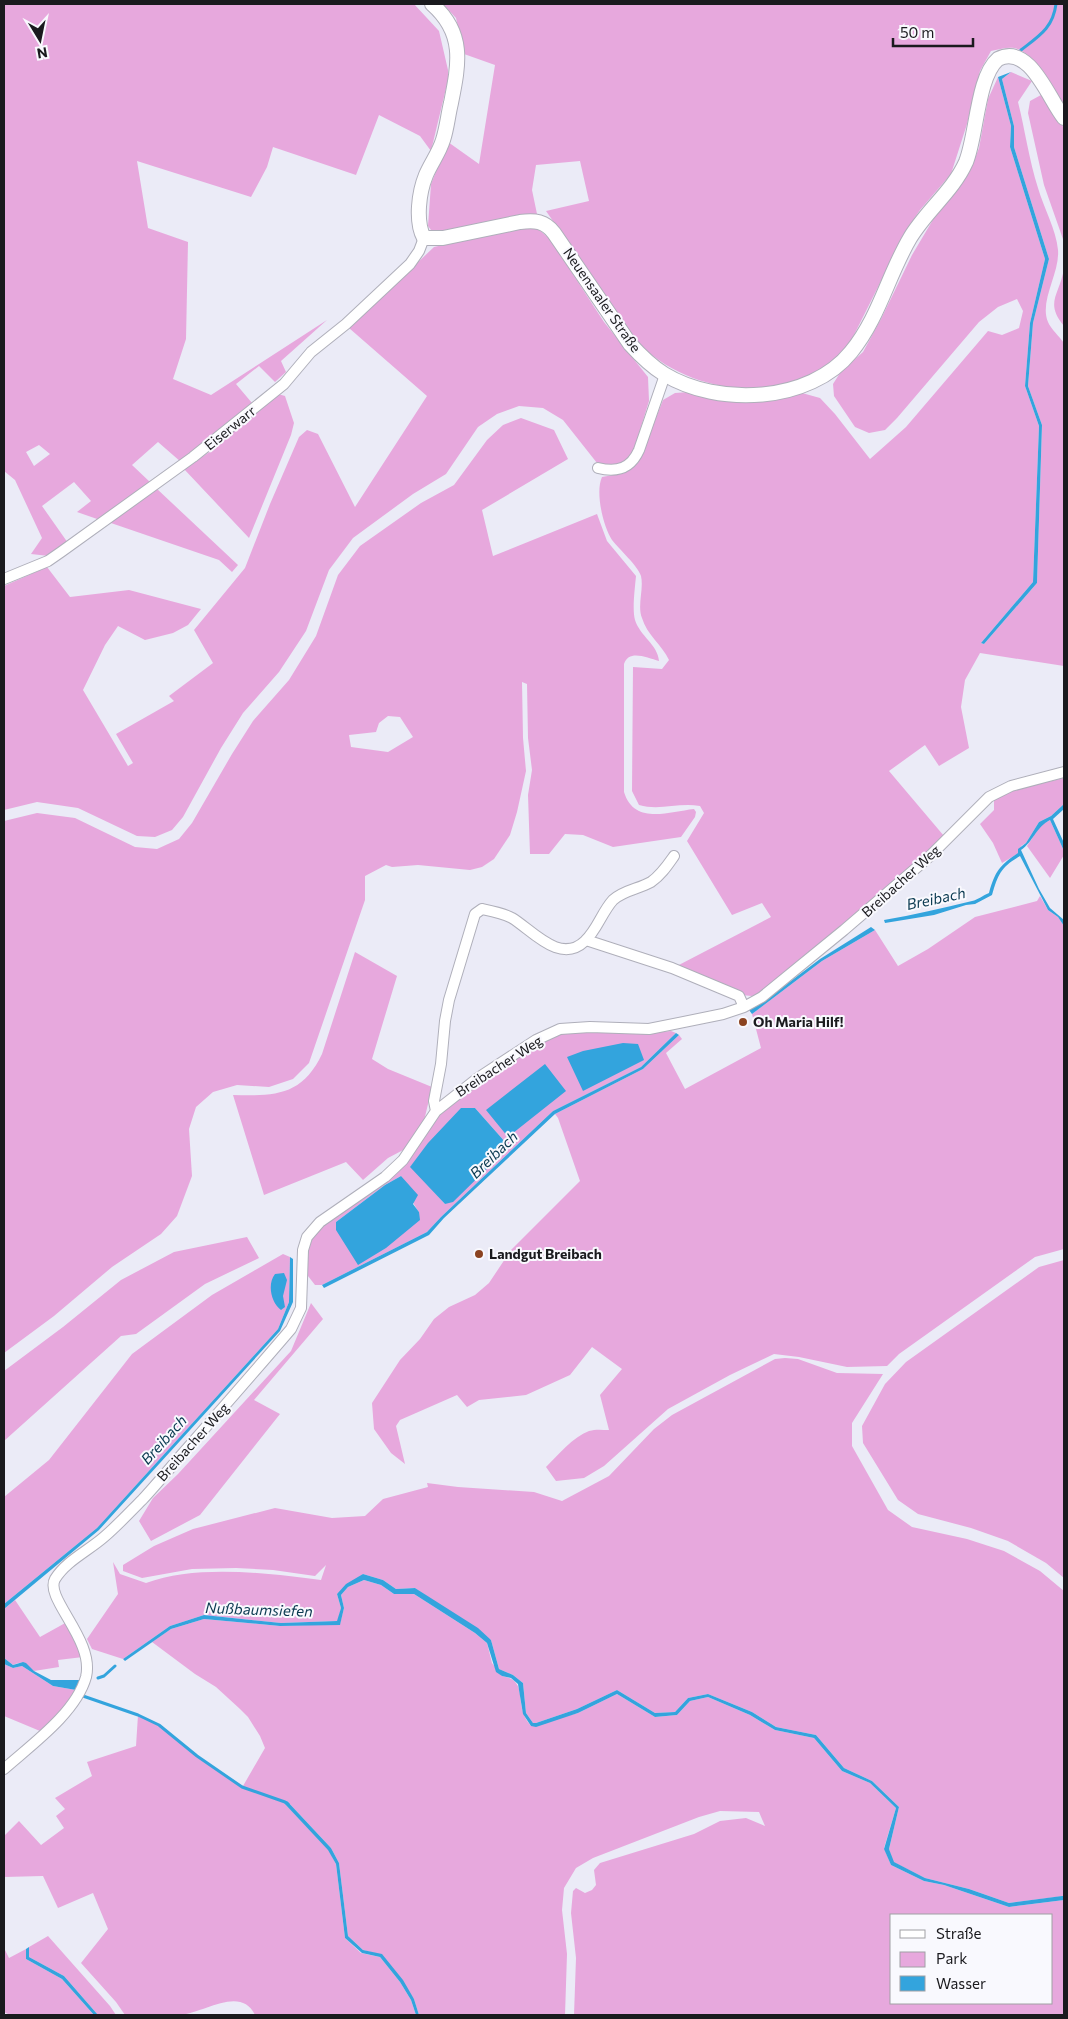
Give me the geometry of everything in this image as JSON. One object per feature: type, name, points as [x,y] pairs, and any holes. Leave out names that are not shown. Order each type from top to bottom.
[{"type":"street","points":[[424,238],[419,230],[418,223],[423,186],[427,173],[443,141],[457,69],[455,36],[448,21],[432,4]]},
{"type":"street","name":"Neuensaaler Straße","points":[[424,238],[443,238],[532,221],[546,224],[630,344],[642,358],[665,375],[692,386],[714,392],[738,395],[784,392],[816,381],[837,367],[851,352],[868,328],[911,236],[960,174],[966,160],[987,74],[998,59],[1013,56],[1027,63],[1064,118]]},
{"type":"street","name":"Eiserwarr","points":[[4,579],[48,561],[61,552],[193,457],[284,384],[311,352],[346,324],[410,264],[420,251],[424,238]]},
{"type":"street","points":[[598,468],[615,471],[626,467],[633,461],[639,450],[665,375]]},
{"type":"street","name":"Breibacher Weg","points":[[4,1769],[66,1711],[79,1693],[86,1677],[87,1658],[84,1647],[56,1599],[53,1582],[81,1553],[103,1538],[142,1500],[291,1329],[301,1308],[303,1250],[307,1237],[320,1222],[385,1177],[403,1160],[436,1111],[478,1078],[549,1033],[575,1027],[637,1030],[655,1028],[744,1008],[762,997],[915,869],[989,797],[1012,786],[1064,772]]},
{"type":"street","points":[[674,856],[664,870],[650,882],[620,895],[613,901],[586,940],[672,968],[739,996],[744,1008]]},
{"type":"street","name":"Breibacher Weg","points":[[436,1111],[434,1100],[448,1007],[475,914],[482,909],[511,918],[544,942],[556,948],[572,948],[586,940]]},
{"type":"green space","points":[[4,4],[414,4],[439,31],[448,70],[448,80],[431,151],[420,136],[379,115],[356,175],[273,147],[267,167],[251,197],[137,161],[148,228],[188,242],[186,339],[173,379],[211,395],[327,320],[281,361],[286,372],[275,382],[259,366],[236,384],[252,403],[181,462],[158,442],[132,465],[151,483],[100,520],[77,512],[91,501],[74,482],[42,506],[68,543],[49,556],[31,554],[42,538],[15,480],[4,471]],"holes":[[[39,445],[50,454],[34,466],[26,452]]]},
{"type":"green space","points":[[443,4],[1064,4],[1064,106],[1046,76],[1029,56],[1015,48],[991,51],[980,71],[967,124],[951,174],[920,210],[907,229],[848,347],[829,365],[793,383],[754,389],[723,386],[707,383],[679,372],[640,345],[623,325],[546,211],[589,201],[580,161],[536,165],[532,190],[537,214],[451,231],[431,230],[428,226],[431,184],[448,142],[479,164],[495,65],[464,54],[456,18]]},
{"type":"green space","points":[[1011,72],[1032,81],[1018,102],[1040,196],[1055,234],[1058,250],[1058,259],[1046,305],[1046,314],[1049,325],[1064,343],[1064,666],[980,653],[965,680],[961,707],[969,748],[939,766],[925,745],[889,771],[944,836],[926,855],[758,994],[752,996],[741,995],[675,967],[771,917],[762,903],[732,915],[687,841],[704,813],[700,806],[647,807],[639,805],[632,791],[633,667],[662,669],[669,660],[644,624],[640,608],[641,576],[609,534],[601,509],[600,483],[602,477],[624,473],[638,463],[663,400],[675,393],[689,392],[708,398],[745,403],[781,399],[802,393],[820,398],[870,459],[906,427],[988,331],[1002,335],[1019,328],[1023,311],[1017,299],[998,307],[979,322],[885,430],[869,433],[855,427],[834,396],[833,384],[840,373],[863,352],[912,255],[934,218],[969,173],[979,148],[988,99],[998,77],[1011,126],[1010,147],[1045,259],[1030,323],[1025,386],[1039,426],[1033,582],[981,643],[984,644],[1037,583],[1042,425],[1028,386],[1033,323],[1049,259],[1014,147],[1014,126],[1002,79]]},
{"type":"green space","points":[[1041,95],[1064,128],[1064,242],[1044,185],[1028,113],[1030,101]]},
{"type":"green space","points":[[522,227],[538,229],[550,239],[604,322],[648,377],[649,401],[633,453],[624,463],[612,466],[597,463],[563,420],[543,408],[519,406],[497,414],[478,427],[446,474],[413,494],[353,538],[329,570],[306,631],[279,672],[243,713],[221,748],[183,817],[172,830],[155,837],[137,836],[78,808],[37,802],[4,810],[4,586],[47,567],[70,597],[129,590],[201,609],[188,625],[173,633],[145,640],[118,626],[105,645],[83,690],[128,766],[133,763],[116,734],[174,701],[169,696],[213,663],[194,630],[245,568],[299,437],[307,430],[318,434],[355,507],[427,396],[349,328],[434,247]]},
{"type":"green space","points":[[1064,268],[1064,326],[1058,318],[1054,304]]},
{"type":"green space","points":[[278,394],[285,396],[294,423],[291,435],[249,538],[184,469],[211,451]]},
{"type":"green space","points":[[521,418],[554,430],[568,459],[482,510],[493,556],[597,514],[607,541],[636,576],[635,620],[637,626],[656,650],[659,661],[634,656],[626,659],[624,664],[624,792],[629,802],[636,809],[644,813],[663,814],[694,809],[696,812],[695,817],[681,837],[613,847],[583,835],[565,834],[549,854],[530,854],[528,795],[532,770],[528,738],[527,684],[522,682],[523,738],[526,771],[510,835],[494,859],[482,867],[470,870],[418,865],[392,867],[386,865],[365,876],[365,900],[309,1063],[293,1079],[269,1087],[237,1085],[213,1092],[196,1107],[189,1129],[192,1176],[177,1216],[161,1234],[112,1267],[54,1316],[4,1353],[4,821],[37,813],[75,818],[135,847],[157,849],[179,839],[192,823],[253,721],[289,680],[316,636],[338,575],[360,546],[421,503],[454,485],[487,440],[503,425]],"holes":[[[388,716],[400,717],[413,737],[388,752],[351,747],[349,735],[376,732],[379,723]]]},
{"type":"green space","points":[[156,488],[238,565],[232,572],[219,560],[108,522]]},
{"type":"green space","points":[[1064,778],[1064,804],[1051,816],[1039,822],[1026,843],[1021,846],[1019,853],[1002,863],[993,843],[980,824],[994,810],[994,800],[1014,790]]},
{"type":"green space","points":[[1050,820],[1064,855],[1050,878],[1027,846],[1041,825]]},
{"type":"green space","points":[[1040,896],[1048,910],[1058,917],[1064,926],[1064,1249],[1035,1257],[899,1354],[887,1366],[847,1367],[774,1354],[730,1375],[668,1409],[604,1466],[584,1478],[556,1481],[546,1467],[577,1437],[589,1431],[609,1430],[600,1395],[622,1369],[592,1347],[570,1375],[526,1395],[479,1400],[467,1407],[457,1395],[400,1420],[396,1426],[405,1464],[391,1453],[374,1429],[372,1403],[400,1360],[420,1339],[434,1319],[449,1307],[475,1295],[489,1283],[511,1250],[580,1181],[555,1114],[643,1069],[679,1035],[682,1039],[666,1053],[685,1089],[761,1048],[752,1014],[822,961],[875,930],[898,966],[928,949],[975,917],[1037,901]]},
{"type":"green space","points":[[355,952],[397,976],[372,1059],[388,1069],[432,1087],[424,1121],[407,1148],[388,1158],[363,1180],[346,1162],[264,1195],[233,1095],[274,1094],[296,1086],[306,1078],[322,1054]]},
{"type":"green space","points":[[585,1031],[638,1034],[671,1031],[676,1033],[641,1067],[553,1111],[427,1232],[322,1285],[315,1285],[308,1276],[306,1264],[308,1250],[313,1236],[324,1224],[397,1173],[407,1163],[437,1116],[448,1106],[518,1057],[545,1041],[562,1034]],"holes":[[[475,1108],[506,1143],[445,1204],[411,1166]],[[401,1176],[419,1212],[336,1222],[385,1185]]]},
{"type":"green space","points":[[247,1237],[259,1258],[205,1284],[136,1334],[121,1336],[4,1441],[4,1371],[121,1280],[174,1252]]},
{"type":"green space","points":[[283,1254],[290,1257],[289,1302],[278,1329],[97,1528],[4,1604],[4,1497],[49,1460],[132,1354],[212,1295]]},
{"type":"green space","points":[[1064,1260],[1064,1578],[1046,1563],[1008,1541],[971,1528],[918,1514],[898,1500],[863,1443],[862,1426],[885,1384],[906,1362],[1039,1267]]},
{"type":"green space","points":[[311,1303],[323,1319],[254,1400],[280,1414],[200,1515],[151,1541],[139,1521],[153,1498],[178,1474],[291,1351]]},
{"type":"green space","points":[[775,1359],[798,1359],[837,1373],[883,1374],[852,1423],[852,1446],[888,1510],[912,1527],[967,1539],[1004,1551],[1040,1571],[1064,1591],[1064,1896],[1009,1903],[969,1889],[925,1878],[893,1862],[889,1849],[899,1807],[872,1781],[844,1768],[816,1735],[776,1727],[752,1712],[708,1694],[688,1698],[675,1712],[655,1713],[617,1690],[577,1709],[533,1723],[526,1713],[523,1683],[513,1675],[499,1669],[491,1640],[415,1588],[396,1589],[383,1580],[363,1574],[337,1594],[341,1608],[338,1621],[281,1623],[204,1615],[170,1626],[123,1659],[92,1649],[87,1639],[118,1594],[113,1562],[120,1574],[146,1583],[166,1577],[209,1572],[256,1573],[321,1580],[326,1565],[315,1576],[273,1570],[236,1568],[192,1569],[142,1578],[123,1571],[123,1565],[154,1546],[193,1529],[275,1508],[332,1518],[365,1516],[383,1499],[428,1487],[427,1483],[534,1492],[562,1501],[609,1476],[654,1429],[672,1415]]},
{"type":"green space","points":[[364,1580],[381,1585],[394,1594],[414,1594],[475,1633],[487,1643],[492,1663],[502,1676],[509,1678],[517,1684],[524,1714],[531,1726],[578,1713],[617,1694],[655,1717],[677,1715],[690,1701],[708,1697],[750,1715],[775,1730],[814,1738],[842,1771],[870,1783],[896,1808],[884,1848],[891,1865],[924,1881],[944,1885],[1009,1907],[1064,1900],[1064,2015],[574,2015],[576,1958],[571,1913],[573,1891],[576,1888],[585,1893],[592,1890],[596,1885],[594,1870],[600,1863],[694,1834],[720,1821],[746,1818],[765,1826],[759,1812],[720,1811],[699,1817],[593,1858],[576,1868],[564,1888],[562,1910],[567,1954],[565,2015],[419,2015],[414,1999],[382,1955],[363,1950],[348,1936],[339,1863],[331,1848],[287,1801],[284,1803],[329,1850],[336,1864],[345,1938],[361,1953],[380,1957],[400,1982],[411,2000],[416,2015],[255,2015],[249,2006],[241,2002],[231,2001],[180,2015],[125,2015],[116,2002],[81,1963],[108,1929],[93,1893],[58,1908],[43,1876],[4,1877],[4,1836],[19,1821],[41,1845],[64,1828],[56,1816],[65,1809],[55,1798],[92,1776],[87,1762],[136,1746],[138,1715],[159,1725],[197,1756],[243,1786],[265,1748],[248,1717],[216,1687],[152,1642],[171,1629],[204,1619],[280,1626],[340,1624],[344,1608],[341,1595],[348,1587]]},
{"type":"green space","points":[[15,1600],[40,1637],[67,1622],[83,1657],[58,1660],[59,1667],[34,1671],[25,1663],[13,1665],[4,1658],[4,1609]]},
{"type":"green space","points":[[4,1664],[13,1668],[22,1666],[53,1686],[76,1690],[63,1708],[40,1731],[4,1716]]},
{"type":"green space","points":[[48,1936],[116,2015],[98,2015],[64,1976],[29,1957],[29,1947]]},
{"type":"green space","points":[[4,1948],[9,1958],[26,1949],[26,1959],[62,1979],[94,2015],[10,2015],[4,2012]]},
{"type":"water","points":[[1011,72],[1002,79],[1014,126],[1014,147],[1049,259],[1033,323],[1028,386],[1042,425],[1037,583],[984,644],[981,643],[1033,582],[1039,426],[1025,386],[1030,323],[1045,259],[1010,147],[1011,126],[998,77]]},
{"type":"water","points":[[1064,804],[1064,809],[1053,819],[1064,843],[1064,851],[1050,820],[1041,827],[1021,850],[1039,889],[1050,908],[1064,920],[1064,926],[1058,917],[1048,910],[1020,856],[1008,864],[1001,872],[992,895],[975,904],[934,915],[885,923],[884,920],[974,900],[989,893],[999,869],[1018,853],[1018,849],[1026,843],[1039,822],[1051,816]]},
{"type":"water","points":[[871,927],[875,930],[822,961],[752,1014],[749,1010],[820,959]]},
{"type":"water","points":[[676,1033],[679,1035],[643,1069],[555,1114],[444,1218],[429,1235],[324,1288],[322,1285],[427,1232],[553,1111],[641,1067]]},
{"type":"water","points":[[623,1043],[638,1044],[644,1060],[583,1091],[567,1057],[583,1051]]},
{"type":"water","points":[[545,1064],[566,1091],[508,1137],[486,1110]]},
{"type":"water","name":"Breibach","points":[[461,1108],[475,1108],[506,1143],[506,1150],[453,1202],[445,1204],[410,1167],[428,1143]]},
{"type":"water","points":[[401,1176],[418,1195],[413,1204],[419,1212],[420,1220],[386,1248],[358,1265],[336,1230],[336,1222],[385,1185]]},
{"type":"water","points":[[290,1257],[293,1259],[293,1302],[280,1331],[99,1530],[4,1609],[4,1604],[97,1528],[278,1329],[289,1302]]},
{"type":"water","points":[[284,1273],[287,1280],[283,1296],[285,1307],[281,1310],[275,1303],[271,1293],[271,1283],[275,1274]]},
{"type":"water","points":[[363,1574],[383,1580],[396,1589],[415,1588],[478,1628],[491,1640],[499,1669],[513,1675],[523,1683],[526,1713],[533,1723],[577,1709],[617,1690],[655,1713],[675,1712],[688,1698],[708,1694],[752,1712],[776,1727],[816,1735],[844,1768],[872,1781],[899,1807],[889,1849],[894,1862],[925,1878],[969,1889],[1009,1903],[1062,1896],[1064,1896],[1064,1900],[1009,1907],[944,1885],[924,1881],[891,1865],[884,1849],[896,1808],[870,1783],[842,1771],[814,1738],[775,1730],[750,1715],[708,1697],[690,1701],[677,1715],[655,1717],[617,1694],[578,1713],[536,1727],[531,1726],[523,1714],[518,1684],[511,1678],[496,1672],[487,1643],[475,1633],[414,1594],[394,1594],[381,1585],[364,1580],[348,1587],[341,1595],[344,1608],[340,1625],[280,1626],[204,1619],[171,1629],[125,1661],[123,1659],[170,1626],[204,1615],[281,1623],[337,1621],[341,1608],[337,1594],[346,1584]]},
{"type":"water","points":[[4,1658],[13,1665],[26,1663],[34,1671],[51,1680],[80,1680],[76,1690],[53,1686],[22,1666],[13,1668],[4,1664]]},
{"type":"water","points":[[287,1801],[331,1848],[339,1863],[348,1936],[363,1950],[382,1954],[403,1980],[414,1999],[419,2015],[416,2015],[411,2000],[400,1982],[380,1957],[362,1953],[345,1938],[336,1864],[328,1850],[284,1803]]},
{"type":"water","points":[[29,1947],[29,1957],[64,1976],[98,2015],[94,2015],[62,1979],[26,1959],[26,1949]]},
{"type":"waterway","points":[[1021,50],[1044,31],[1052,19],[1056,4]]},
{"type":"waterway","name":"Nußbaumsiefen","points":[[98,1678],[104,1676],[115,1666]]},
{"type":"waterway","points":[[83,1696],[138,1715],[159,1725],[197,1756],[242,1787],[288,1804]]},
{"type":"place","name":"Oh Maria Hilf!","points":[[743,1022]]},
{"type":"place","name":"Landgut Breibach","points":[[479,1254]]}]
